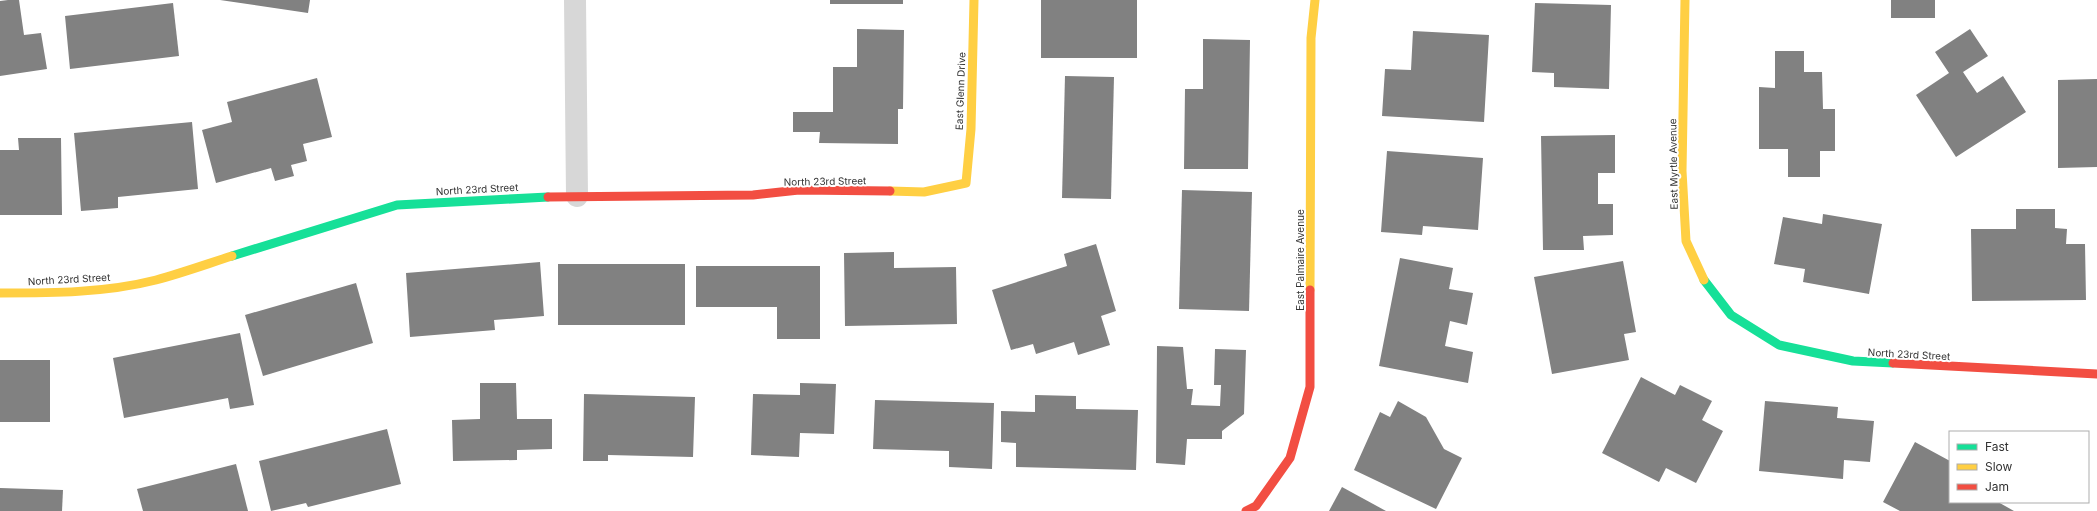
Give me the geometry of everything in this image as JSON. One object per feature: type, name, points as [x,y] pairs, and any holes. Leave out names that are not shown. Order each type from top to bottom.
[{"type":"street","points":[[575,0],[577,196]]},
{"type":"street","name":"East Glenn Drive","points":[[966,183],[970,129],[974,0]]},
{"type":"street","name":"East Palmaire Avenue","points":[[1246,511],[1256,506],[1290,458],[1310,387],[1311,46],[1314,0]]},
{"type":"street","name":"East Myrtle Avenue","points":[[1685,0],[1682,171],[1686,241],[1705,282],[1731,315]]},
{"type":"street","name":"North 23rd Street","points":[[0,293],[104,290],[155,280],[397,204],[577,196],[753,195],[799,190],[924,192],[966,183]]},
{"type":"street","name":"North 23rd Street","points":[[1731,315],[1779,345],[1853,361],[2097,374]]},
{"type":"building","points":[[19,0],[24,35],[41,33],[47,69],[0,76],[0,1]]},
{"type":"building","points":[[220,0],[310,0],[308,13]]},
{"type":"building","points":[[830,0],[903,0],[903,4],[830,4]]},
{"type":"building","points":[[1041,0],[1137,0],[1137,58],[1041,58]]},
{"type":"building","points":[[1891,0],[1935,0],[1935,18],[1891,18]]},
{"type":"building","points":[[173,3],[179,56],[70,69],[65,16]]},
{"type":"building","points":[[1535,3],[1611,5],[1609,89],[1554,87],[1554,73],[1532,72]]},
{"type":"building","points":[[857,29],[904,30],[903,109],[898,109],[898,144],[819,143],[820,132],[793,132],[793,112],[833,112],[833,67],[857,67]]},
{"type":"building","points":[[1970,29],[1988,56],[1963,72],[1977,93],[2003,76],[2026,112],[1956,157],[1916,95],[1949,73],[1935,52]]},
{"type":"building","points":[[1413,31],[1489,35],[1484,122],[1382,116],[1385,69],[1411,70]]},
{"type":"building","points":[[1203,39],[1250,40],[1248,169],[1184,169],[1185,89],[1203,89]]},
{"type":"building","points":[[1775,51],[1804,51],[1804,72],[1822,72],[1823,109],[1835,109],[1835,151],[1820,151],[1820,177],[1788,177],[1788,149],[1759,149],[1759,87],[1775,88]]},
{"type":"building","points":[[1065,76],[1114,77],[1111,199],[1062,198]]},
{"type":"building","points":[[317,78],[332,137],[303,144],[307,161],[291,165],[294,176],[275,181],[271,168],[216,183],[202,130],[232,122],[227,102]]},
{"type":"building","points":[[2097,79],[2097,167],[2058,168],[2058,80]]},
{"type":"building","points":[[192,122],[198,189],[118,197],[118,208],[81,211],[74,133]]},
{"type":"building","points":[[1615,135],[1615,173],[1598,173],[1598,204],[1613,204],[1613,235],[1583,236],[1584,250],[1543,250],[1541,136]]},
{"type":"building","points":[[18,138],[61,138],[62,215],[0,215],[0,150],[19,150]]},
{"type":"building","points":[[1387,151],[1483,158],[1478,230],[1423,226],[1422,235],[1381,232]]},
{"type":"building","points":[[1182,190],[1252,192],[1249,311],[1179,309]]},
{"type":"building","points":[[2016,209],[2055,209],[2055,228],[2067,229],[2066,244],[2085,244],[2086,300],[1972,301],[1971,229],[2016,229]]},
{"type":"building","points":[[1823,214],[1882,224],[1869,294],[1803,282],[1805,269],[1774,264],[1783,217],[1822,224]]},
{"type":"building","points":[[1096,244],[1116,311],[1101,316],[1110,345],[1078,355],[1074,342],[1036,354],[1033,344],[1011,350],[992,290],[1067,266],[1064,254]]},
{"type":"building","points":[[894,252],[894,268],[956,267],[957,324],[845,326],[844,253]]},
{"type":"building","points":[[1400,258],[1453,268],[1449,289],[1473,293],[1467,325],[1450,321],[1445,346],[1473,352],[1468,383],[1379,366]]},
{"type":"building","points":[[1623,261],[1636,332],[1624,334],[1629,360],[1552,374],[1534,277]]},
{"type":"building","points":[[540,262],[544,316],[494,320],[495,330],[410,337],[406,273]]},
{"type":"building","points":[[558,264],[685,264],[685,325],[558,325]]},
{"type":"building","points":[[696,266],[820,266],[820,339],[777,339],[777,307],[696,307]]},
{"type":"building","points":[[356,283],[373,343],[263,376],[245,315]]},
{"type":"building","points":[[240,333],[254,405],[230,409],[228,398],[124,418],[113,358]]},
{"type":"building","points":[[1157,346],[1183,347],[1187,389],[1193,389],[1191,405],[1220,406],[1221,385],[1214,385],[1215,349],[1246,350],[1244,414],[1222,431],[1222,439],[1187,439],[1185,465],[1156,463]]},
{"type":"building","points":[[0,360],[50,360],[50,422],[0,422]]},
{"type":"building","points":[[1641,377],[1675,395],[1680,385],[1712,401],[1702,420],[1723,431],[1696,483],[1666,468],[1659,482],[1602,453]]},
{"type":"building","points":[[480,383],[516,383],[517,419],[552,419],[552,449],[517,450],[517,460],[453,461],[452,420],[480,419]]},
{"type":"building","points":[[800,383],[836,384],[834,434],[800,433],[799,457],[751,455],[753,394],[800,395]]},
{"type":"building","points":[[584,394],[695,397],[693,457],[608,455],[608,461],[583,461]]},
{"type":"building","points":[[1035,395],[1076,396],[1076,409],[1138,410],[1136,470],[1016,467],[1016,443],[1001,442],[1001,411],[1035,412]]},
{"type":"building","points":[[875,400],[994,403],[992,469],[949,467],[949,451],[873,449]]},
{"type":"building","points":[[1398,401],[1426,417],[1444,449],[1462,458],[1436,509],[1354,470],[1380,412],[1390,417]]},
{"type":"building","points":[[1765,401],[1838,407],[1837,418],[1874,421],[1870,462],[1844,460],[1843,479],[1759,471]]},
{"type":"building","points":[[387,429],[401,484],[308,507],[306,503],[271,511],[259,461]]},
{"type":"building","points":[[1915,442],[1949,460],[1949,503],[2000,503],[2014,511],[1900,511],[1883,502]]},
{"type":"building","points":[[236,464],[248,511],[143,511],[137,489]]},
{"type":"building","points":[[1342,487],[1386,511],[1329,511]]},
{"type":"building","points":[[0,488],[63,490],[62,511],[0,511]]},
{"type":"traffic: fast","points":[[232,256],[397,205],[548,197]]},
{"type":"traffic: fast","points":[[1704,280],[1731,315],[1779,345],[1853,361],[1893,363]]},
{"type":"traffic: slow","points":[[890,191],[924,192],[966,183],[971,129],[974,0]]},
{"type":"traffic: slow","points":[[1310,290],[1311,38],[1315,0]]},
{"type":"traffic: slow","points":[[1685,0],[1682,171],[1686,241],[1704,280]]},
{"type":"traffic: slow","points":[[0,293],[59,292],[117,288],[156,280],[232,256]]},
{"type":"traffic: jam","points":[[548,197],[753,195],[799,190],[890,191]]},
{"type":"traffic: jam","points":[[1246,511],[1256,506],[1290,458],[1310,387],[1310,290]]},
{"type":"traffic: jam","points":[[1893,363],[2097,374]]}]
